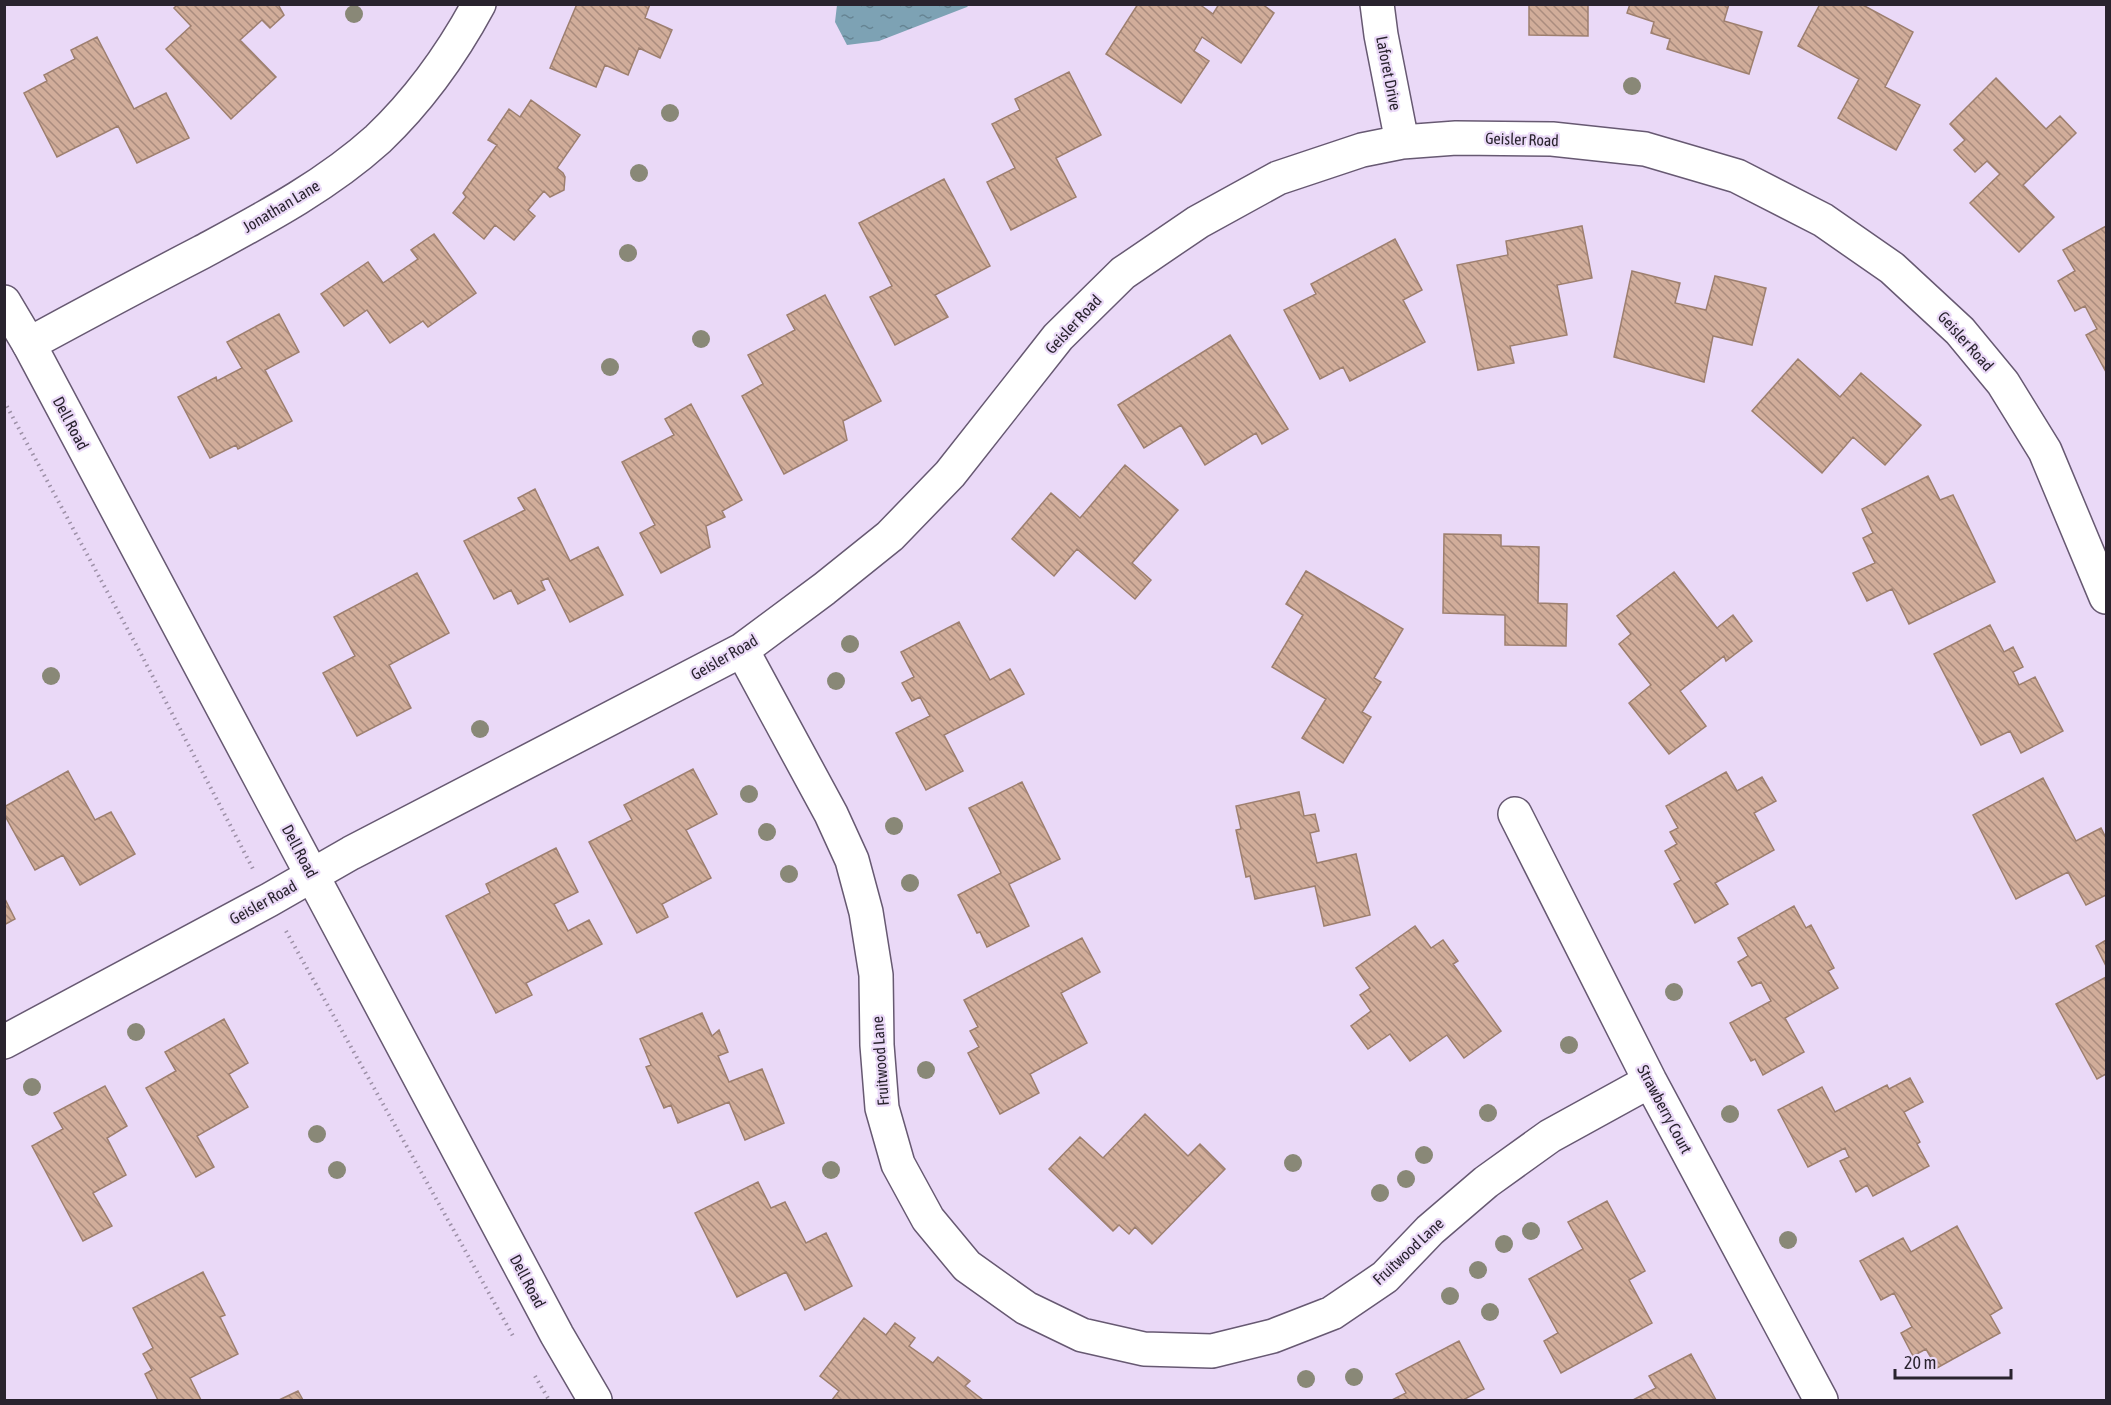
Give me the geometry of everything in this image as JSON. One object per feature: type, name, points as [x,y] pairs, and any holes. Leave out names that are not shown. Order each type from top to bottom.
[{"type":"street","name":"Jonathan Lane","points":[[29,344],[286,207],[334,173],[377,139],[416,98],[450,55],[478,4]]},
{"type":"street","name":"Laforet Drive","points":[[1377,4],[1402,142]]},
{"type":"street","name":"Geisler Road","points":[[4,1042],[259,906],[313,874],[742,650],[890,536],[950,474],[1058,337],[1123,273],[1198,222],[1278,178],[1362,150],[1402,142],[1456,138],[1552,139],[1645,148],[1737,176],[1823,220],[1892,268],[1960,331],[2003,383],[2045,451],[2106,597]]},
{"type":"street","name":"Dell Road","points":[[4,302],[29,344],[313,874],[557,1335],[596,1401]]},
{"type":"street","name":"Fruitwood Lane","points":[[742,650],[831,814],[852,860],[866,912],[876,975],[877,1045],[882,1108],[898,1164],[928,1219],[967,1266],[1026,1308],[1044,1317],[1083,1335],[1144,1349],[1212,1351],[1273,1336],[1332,1313],[1385,1276],[1430,1230],[1486,1182],[1550,1136],[1650,1081]]},
{"type":"street","name":"Strawberry Court","points":[[1515,814],[1650,1081],[1821,1401]]},
{"type":"water","points":[[837,4],[969,5],[879,41],[847,45],[835,22]]},
{"type":"building","points":[[178,4],[281,4],[279,6],[284,15],[270,28],[262,20],[240,40],[276,77],[231,119],[166,49],[191,26],[174,8]]},
{"type":"building","points":[[577,4],[650,4],[645,18],[672,30],[660,58],[639,48],[628,75],[605,65],[596,87],[550,68]]},
{"type":"building","points":[[1138,4],[1199,4],[1213,14],[1219,4],[1262,4],[1274,13],[1241,63],[1202,37],[1194,51],[1209,61],[1181,103],[1106,54]]},
{"type":"building","points":[[1529,4],[1588,4],[1588,36],[1529,35]]},
{"type":"building","points":[[1630,4],[1729,4],[1724,21],[1762,32],[1749,74],[1667,49],[1670,39],[1651,33],[1654,22],[1627,13]]},
{"type":"building","points":[[1820,4],[1861,4],[1913,32],[1885,87],[1920,105],[1896,150],[1838,118],[1859,79],[1798,46]]},
{"type":"building","points":[[97,37],[134,109],[166,93],[189,138],[137,163],[118,126],[57,157],[24,93],[47,81],[44,75],[75,59],[71,50]]},
{"type":"building","points":[[1069,72],[1101,135],[1056,158],[1076,197],[1011,230],[987,182],[1015,168],[992,124],[1020,110],[1015,99]]},
{"type":"building","points":[[1996,78],[2046,129],[2060,116],[2076,133],[2023,185],[2054,217],[2019,252],[1970,203],[2000,174],[1987,161],[1975,172],[1954,150],[1965,140],[1950,124]]},
{"type":"building","points":[[531,100],[580,135],[557,168],[565,177],[564,190],[550,197],[544,191],[528,210],[535,216],[514,240],[495,225],[484,239],[453,213],[466,197],[463,193],[497,145],[488,140],[509,109],[520,117]]},
{"type":"building","points":[[944,179],[990,266],[935,295],[948,317],[895,345],[870,297],[892,286],[859,223]]},
{"type":"building","points":[[1582,226],[1592,278],[1557,285],[1567,335],[1510,346],[1514,363],[1478,370],[1457,265],[1508,255],[1506,241]]},
{"type":"building","points":[[2106,226],[2106,372],[2086,335],[2097,329],[2085,306],[2075,311],[2058,281],[2075,271],[2063,250]]},
{"type":"building","points":[[434,234],[476,293],[428,327],[423,321],[390,343],[367,310],[344,326],[321,294],[368,262],[383,283],[418,259],[411,250]]},
{"type":"building","points":[[1395,239],[1422,290],[1403,300],[1425,342],[1350,381],[1343,367],[1320,379],[1284,310],[1316,294],[1311,284]]},
{"type":"building","points":[[1632,271],[1680,283],[1675,303],[1706,310],[1715,276],[1766,288],[1752,345],[1713,336],[1704,382],[1614,357]]},
{"type":"building","points":[[825,295],[881,401],[843,421],[847,440],[784,474],[742,396],[763,384],[748,355],[795,330],[787,315]]},
{"type":"building","points":[[279,314],[299,352],[265,370],[292,421],[238,449],[236,445],[210,458],[178,397],[216,377],[217,381],[242,368],[227,342]]},
{"type":"building","points":[[1230,335],[1288,429],[1262,444],[1256,433],[1205,465],[1181,425],[1144,448],[1118,405]]},
{"type":"building","points":[[1798,359],[1840,397],[1861,373],[1921,425],[1885,465],[1853,437],[1822,473],[1752,411]]},
{"type":"building","points":[[691,404],[742,500],[722,511],[725,517],[706,526],[710,547],[661,573],[640,533],[655,525],[622,462],[674,435],[665,419]]},
{"type":"building","points":[[1125,465],[1178,510],[1132,563],[1151,580],[1135,599],[1077,549],[1054,576],[1012,539],[1051,493],[1080,518]]},
{"type":"building","points":[[1928,476],[1940,500],[1953,495],[1995,582],[1909,624],[1892,589],[1867,601],[1853,573],[1875,563],[1863,538],[1873,533],[1862,509]]},
{"type":"building","points":[[535,489],[570,561],[598,547],[623,595],[570,622],[548,578],[541,581],[545,590],[518,604],[511,590],[494,599],[464,541],[525,510],[518,498]]},
{"type":"building","points":[[1444,534],[1501,535],[1501,546],[1539,547],[1538,603],[1567,604],[1566,646],[1505,645],[1505,615],[1443,613]]},
{"type":"building","points":[[1306,571],[1403,629],[1374,678],[1381,682],[1362,712],[1371,717],[1343,763],[1302,738],[1326,699],[1272,667],[1303,615],[1286,604]]},
{"type":"building","points":[[1674,572],[1717,628],[1733,615],[1752,641],[1726,661],[1724,656],[1680,691],[1706,726],[1669,754],[1629,703],[1651,685],[1619,644],[1631,634],[1617,616]]},
{"type":"building","points":[[417,573],[449,633],[389,665],[411,708],[357,736],[323,673],[355,656],[334,617]]},
{"type":"building","points":[[959,622],[990,680],[1010,669],[1024,694],[944,735],[963,771],[926,790],[896,733],[930,716],[920,697],[912,701],[902,683],[914,677],[901,652]]},
{"type":"building","points":[[1990,625],[2004,652],[2013,647],[2023,667],[2013,672],[2019,685],[2035,677],[2063,731],[2021,753],[2010,731],[1981,745],[1934,654]]},
{"type":"building","points":[[693,769],[717,814],[686,830],[711,878],[662,904],[668,917],[637,933],[589,842],[632,820],[624,805]]},
{"type":"building","points":[[68,771],[95,820],[111,812],[135,854],[80,885],[63,855],[35,870],[4,814],[4,807]]},
{"type":"building","points":[[1726,772],[1737,791],[1762,777],[1776,801],[1754,813],[1774,850],[1715,883],[1728,904],[1695,923],[1674,884],[1681,880],[1665,851],[1677,844],[1670,832],[1678,828],[1666,806]]},
{"type":"building","points":[[2043,778],[2076,841],[2101,828],[2106,838],[2106,895],[2086,905],[2068,872],[2016,899],[1973,815]]},
{"type":"building","points":[[1022,782],[1060,859],[1009,884],[1029,926],[987,947],[980,932],[977,933],[958,895],[1001,873],[969,808]]},
{"type":"building","points":[[1299,792],[1304,816],[1315,814],[1319,831],[1310,833],[1317,863],[1356,854],[1370,915],[1324,926],[1315,886],[1255,899],[1250,876],[1246,877],[1236,830],[1241,829],[1236,806]]},
{"type":"building","points":[[556,848],[578,892],[554,904],[568,931],[589,920],[602,944],[526,983],[532,995],[496,1013],[446,916],[490,893],[486,884]]},
{"type":"building","points":[[4,897],[15,919],[4,925]]},
{"type":"building","points":[[1794,906],[1806,928],[1811,925],[1834,968],[1828,971],[1838,988],[1785,1018],[1804,1052],[1763,1075],[1755,1059],[1751,1061],[1730,1023],[1771,1001],[1761,982],[1752,986],[1738,962],[1748,956],[1738,938]]},
{"type":"building","points":[[1415,926],[1431,948],[1443,940],[1458,961],[1453,964],[1501,1031],[1464,1058],[1447,1035],[1410,1061],[1390,1034],[1368,1049],[1351,1026],[1371,1011],[1360,995],[1370,988],[1356,968]]},
{"type":"building","points":[[1082,938],[1100,972],[1061,993],[1087,1043],[1030,1074],[1039,1093],[1000,1114],[968,1053],[979,1047],[970,1031],[978,1027],[964,1000]]},
{"type":"building","points":[[2106,940],[2106,966],[2096,946]]},
{"type":"building","points":[[2106,977],[2106,1074],[2097,1079],[2056,1004]]},
{"type":"building","points":[[702,1013],[712,1036],[719,1030],[728,1052],[718,1056],[729,1082],[762,1069],[784,1123],[745,1140],[729,1102],[678,1123],[671,1105],[664,1108],[646,1067],[651,1065],[640,1039]]},
{"type":"building","points":[[224,1019],[248,1063],[229,1074],[248,1107],[197,1136],[214,1167],[196,1177],[146,1088],[176,1071],[165,1052]]},
{"type":"building","points":[[1910,1078],[1923,1102],[1904,1112],[1920,1142],[1917,1144],[1929,1166],[1873,1196],[1867,1185],[1856,1192],[1840,1161],[1849,1157],[1845,1148],[1808,1167],[1778,1110],[1822,1087],[1835,1112],[1887,1085],[1889,1089]]},
{"type":"building","points":[[105,1086],[127,1126],[107,1138],[126,1175],[93,1193],[112,1226],[83,1241],[32,1146],[63,1129],[54,1113]]},
{"type":"building","points":[[1145,1114],[1188,1156],[1200,1144],[1225,1169],[1152,1244],[1135,1227],[1129,1234],[1119,1225],[1113,1231],[1049,1169],[1080,1137],[1103,1158]]},
{"type":"building","points":[[758,1182],[771,1208],[785,1202],[806,1243],[826,1233],[852,1286],[805,1310],[786,1272],[737,1297],[695,1213]]},
{"type":"building","points":[[1607,1201],[1645,1271],[1629,1280],[1652,1323],[1561,1373],[1544,1341],[1558,1333],[1529,1279],[1583,1249],[1568,1222]]},
{"type":"building","points":[[1957,1226],[2002,1308],[1990,1315],[2000,1333],[1937,1368],[1926,1349],[1913,1356],[1901,1333],[1912,1327],[1894,1293],[1881,1300],[1860,1261],[1903,1238],[1911,1252]]},
{"type":"building","points":[[203,1272],[225,1315],[220,1317],[238,1354],[190,1378],[201,1400],[158,1400],[145,1374],[152,1370],[143,1354],[153,1348],[133,1308]]},
{"type":"building","points":[[864,1318],[886,1335],[895,1323],[915,1338],[909,1346],[933,1363],[938,1357],[970,1381],[965,1386],[983,1400],[832,1400],[839,1391],[820,1376]]},
{"type":"building","points":[[1459,1341],[1484,1389],[1463,1400],[1392,1400],[1406,1393],[1396,1374]]},
{"type":"building","points":[[1691,1354],[1716,1400],[1633,1400],[1656,1388],[1649,1376]]},
{"type":"building","points":[[298,1391],[303,1400],[279,1400]]}]
